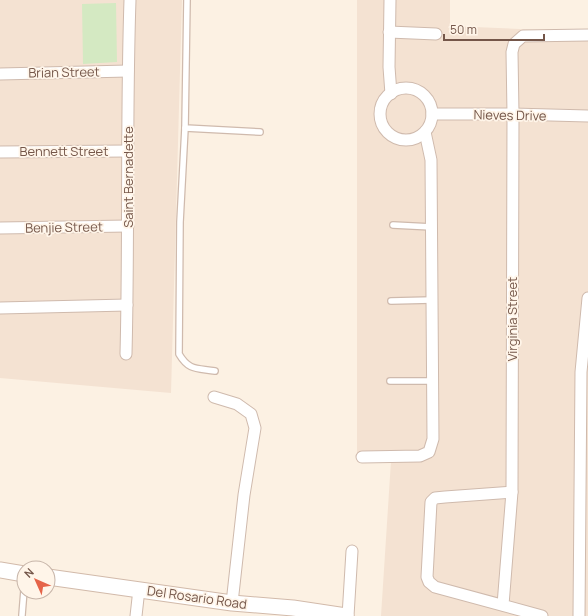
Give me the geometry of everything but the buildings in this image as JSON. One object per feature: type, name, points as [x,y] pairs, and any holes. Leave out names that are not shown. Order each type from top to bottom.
[{"type":"main road","points":[[0,570],[16,573]]},
{"type":"main road","name":"Del Rosario Road","points":[[56,578],[232,603],[293,608],[347,616]]},
{"type":"street","name":"Saint Bernadette","points":[[126,354],[130,0]]},
{"type":"street","points":[[390,0],[389,67],[391,94]]},
{"type":"street","points":[[389,32],[436,34]]},
{"type":"street","name":"Virginia Street","points":[[503,606],[512,492],[512,52],[514,44],[523,36],[588,35]]},
{"type":"street","name":"Brian Street","points":[[0,74],[128,71]]},
{"type":"street","points":[[402,89],[414,90],[421,93],[431,106],[432,114],[431,120],[425,132],[410,140],[402,140],[387,132],[381,116],[383,104],[391,94],[402,89]]},
{"type":"street","name":"Nieves Drive","points":[[432,114],[588,116]]},
{"type":"street","points":[[362,457],[420,456],[429,452],[433,439],[431,160],[425,132]]},
{"type":"street","name":"Bennett Street","points":[[0,152],[128,151]]},
{"type":"street","name":"Benjie Street","points":[[0,228],[128,226]]},
{"type":"street","points":[[579,616],[581,372],[588,298]]},
{"type":"street","points":[[0,308],[127,305]]},
{"type":"street","points":[[214,397],[237,404],[251,414],[255,428],[244,495],[232,603]]},
{"type":"street","points":[[512,492],[435,498],[431,502],[427,576],[429,582],[435,587],[542,616]]},
{"type":"street","points":[[347,616],[352,551]]},
{"type":"street","points":[[136,616],[140,589]]},
{"type":"lane","points":[[187,0],[185,128],[180,222],[179,354],[185,364],[192,368],[214,371]]},
{"type":"lane","points":[[185,128],[260,132]]},
{"type":"lane","points":[[394,225],[432,227]]},
{"type":"lane","points":[[391,301],[432,300]]},
{"type":"lane","points":[[390,382],[432,381]]},
{"type":"lane","points":[[22,615],[23,600]]},
{"type":"shaded area","points":[[0,0],[182,0],[171,393],[0,378]]},
{"type":"shaded area","points":[[357,0],[450,0],[450,26],[588,32],[588,616],[381,616],[391,461],[357,459]]},
{"type":"green space","points":[[116,3],[117,62],[83,64],[82,4]]}]
